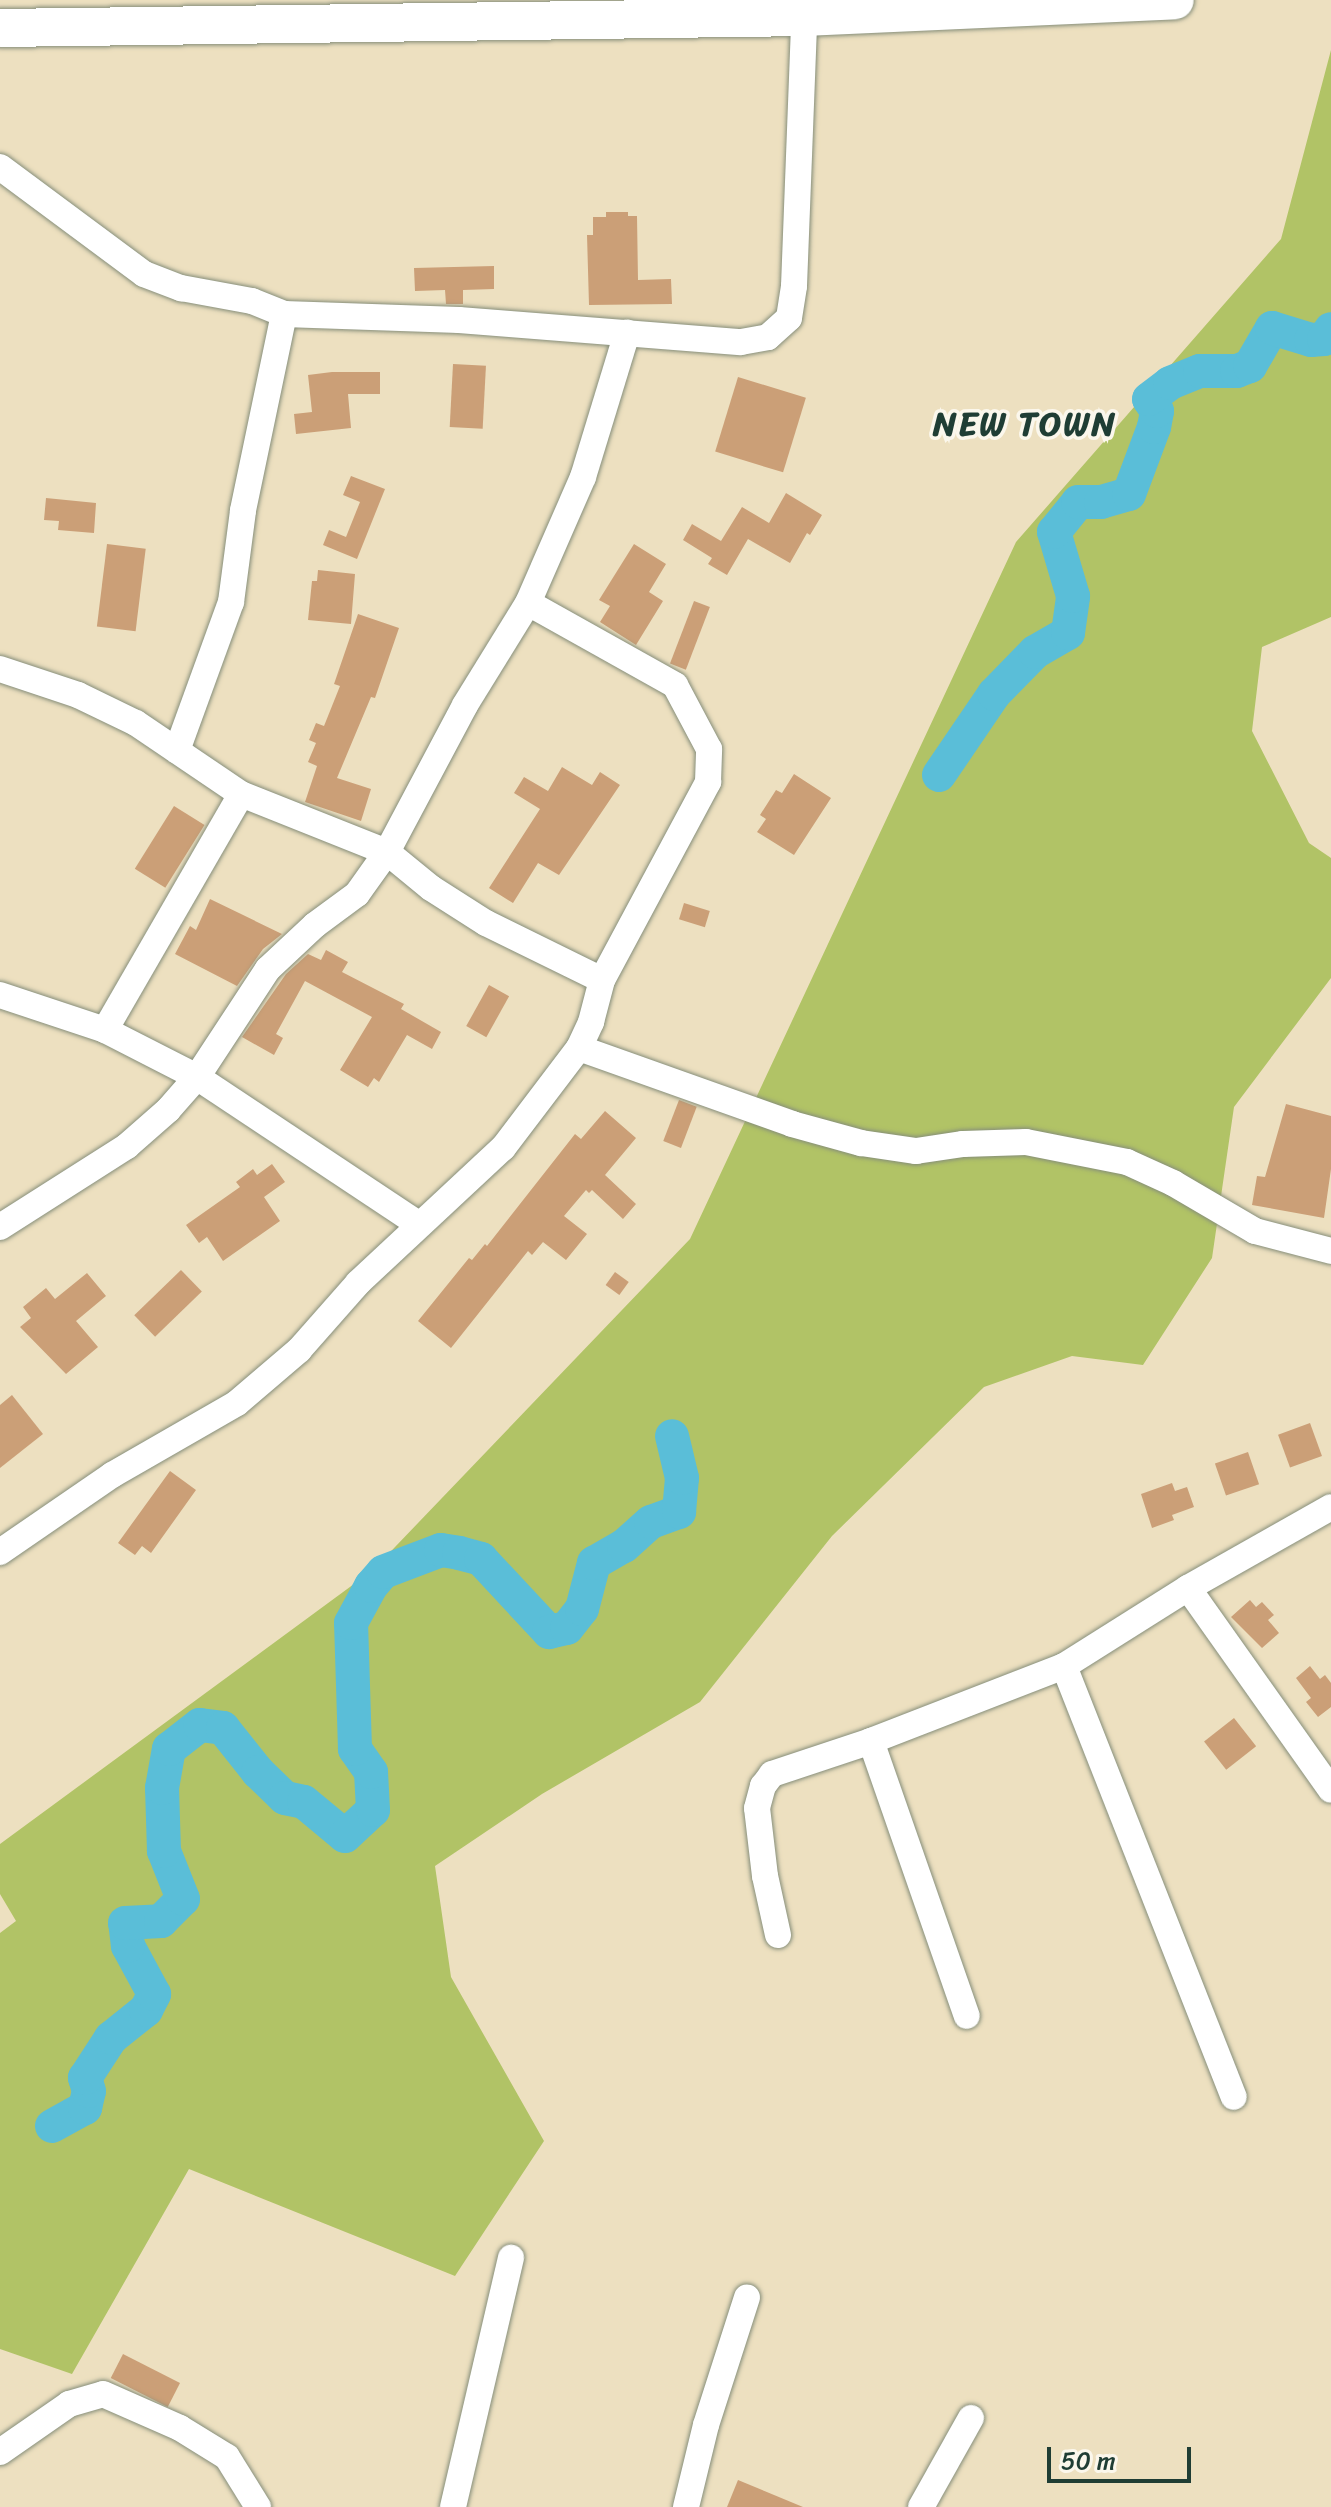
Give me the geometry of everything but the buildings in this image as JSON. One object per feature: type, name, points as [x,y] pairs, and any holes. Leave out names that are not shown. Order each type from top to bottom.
[{"type":"highway","points":[[0,28],[1175,0]]},
{"type":"street","points":[[0,167],[144,274],[181,288],[252,301],[284,314],[459,320],[741,342],[768,337],[789,318],[794,286],[805,8]]},
{"type":"street","points":[[177,750],[231,602],[243,511],[284,314]]},
{"type":"street","points":[[0,1227],[127,1146],[168,1110],[197,1077],[268,969],[315,925],[357,894],[387,852],[465,705],[528,603],[583,477],[627,333]]},
{"type":"street","points":[[0,1552],[136,1460],[237,1403],[299,1350],[358,1283],[503,1148],[579,1048],[591,1022],[602,980],[708,782],[709,749],[698,722],[675,685],[528,603]]},
{"type":"street","points":[[0,669],[78,695],[136,723],[241,794],[387,852],[431,888],[486,923],[602,980]]},
{"type":"street","points":[[105,1030],[241,794]]},
{"type":"street","points":[[0,995],[105,1030],[197,1077],[290,1142],[418,1224]]},
{"type":"street","points":[[579,1048],[792,1124],[861,1143],[916,1151],[953,1144],[1026,1142],[1127,1162],[1173,1183],[1255,1231],[1330,1244]]},
{"type":"street","points":[[778,1935],[765,1876],[757,1808],[763,1786],[772,1774],[871,1741],[1064,1666],[1188,1588],[1331,1507]]},
{"type":"street","points":[[1188,1588],[1331,1790]]},
{"type":"street","points":[[1064,1666],[1234,2097]]},
{"type":"street","points":[[871,1741],[967,2016]]},
{"type":"street","points":[[453,2507],[511,2258]]},
{"type":"street","points":[[686,2507],[706,2425],[747,2297]]},
{"type":"street","points":[[0,2452],[69,2404],[103,2394],[180,2428],[227,2457],[258,2507]]},
{"type":"street","points":[[921,2507],[971,2418]]},
{"type":"green space","points":[[1331,50],[1331,617],[1262,647],[1252,731],[1309,843],[1331,858],[1331,978],[1234,1107],[1212,1258],[1143,1365],[1072,1356],[984,1387],[832,1536],[700,1702],[542,1794],[435,1866],[451,1977],[544,2141],[455,2276],[189,2169],[72,2374],[0,2349],[0,1933],[16,1921],[0,1894],[0,1844],[373,1570],[690,1239],[1016,542],[1281,239]]},
{"type":"waterway","points":[[939,775],[994,694],[1035,652],[1068,633],[1073,596],[1054,532],[1078,502],[1101,502],[1129,494],[1154,427],[1157,411],[1149,399],[1170,383],[1200,371],[1237,371],[1250,366],[1272,328],[1311,340],[1324,339],[1331,329]]},
{"type":"waterway","points":[[52,2126],[85,2108],[89,2091],[85,2078],[111,2038],[146,2010],[154,1994],[128,1946],[125,1923],[161,1921],[183,1899],[164,1851],[162,1788],[169,1749],[200,1725],[223,1728],[258,1772],[285,1798],[304,1802],[345,1836],[373,1810],[371,1772],[355,1749],[351,1623],[371,1586],[383,1572],[441,1550],[459,1553],[481,1559],[549,1632],[567,1628],[582,1609],[594,1563],[624,1546],[651,1522],[679,1512],[682,1478],[672,1436]]},
{"type":"district","name":"NEW TOWN","points":[[1025,425]]}]
